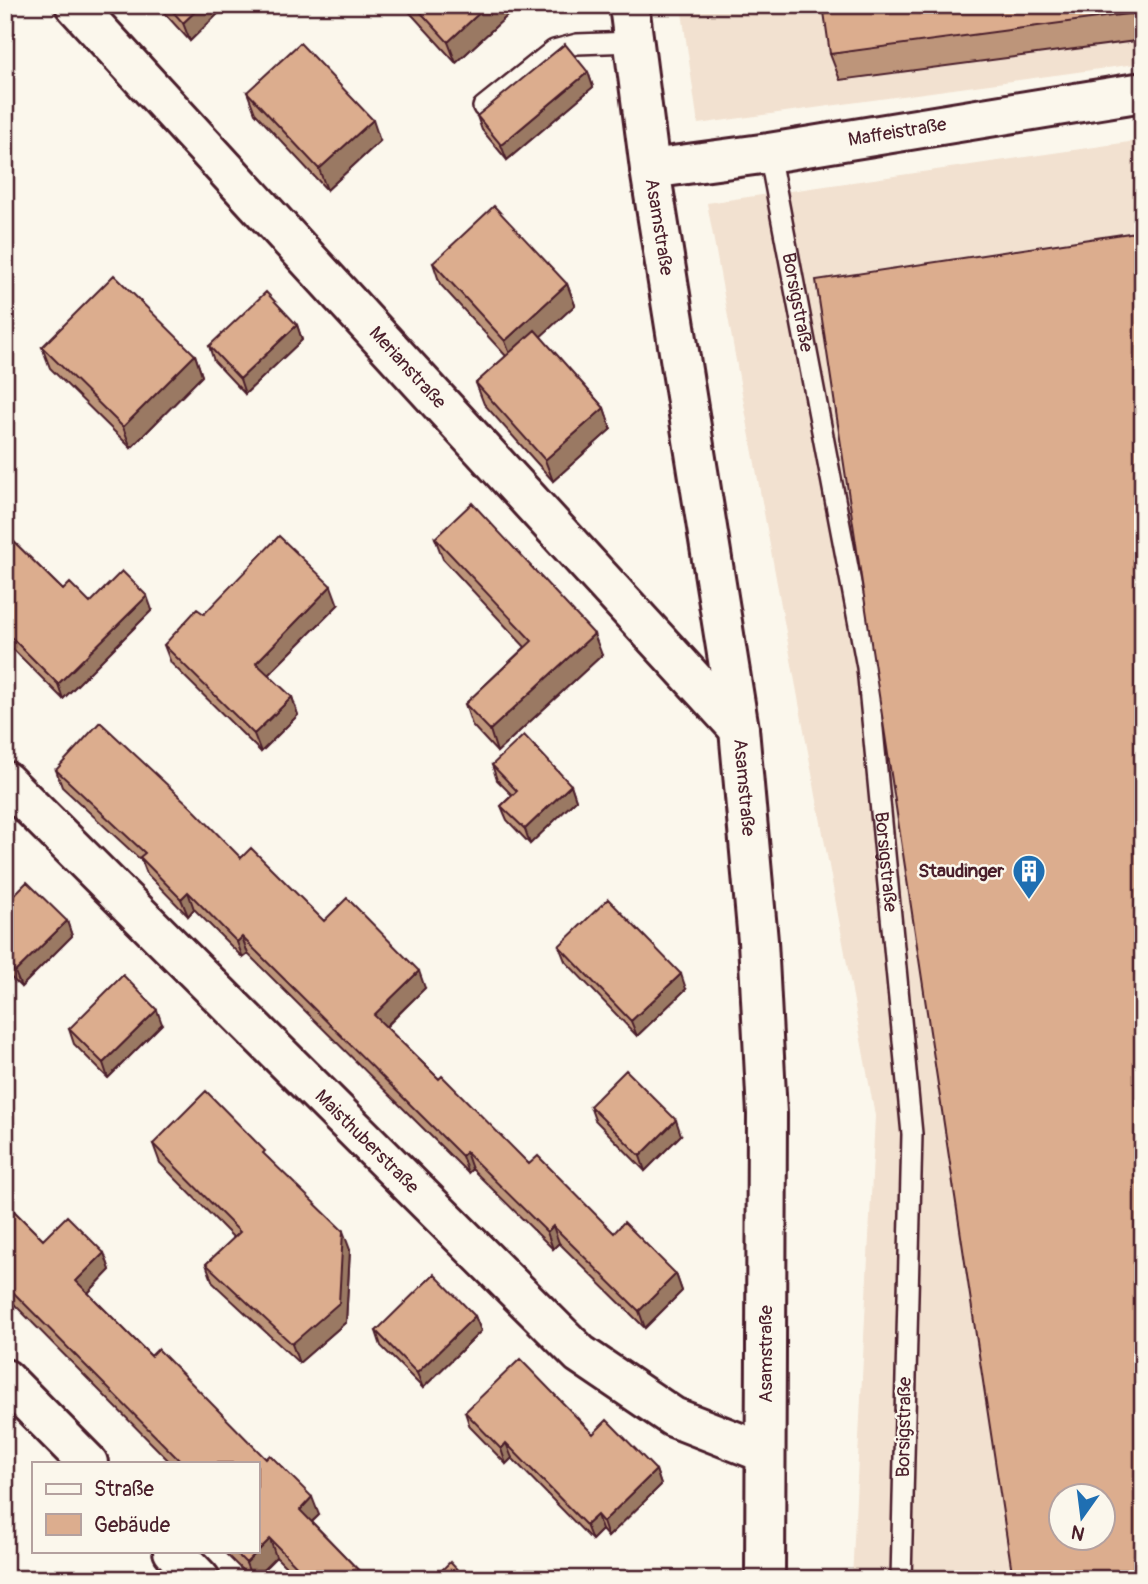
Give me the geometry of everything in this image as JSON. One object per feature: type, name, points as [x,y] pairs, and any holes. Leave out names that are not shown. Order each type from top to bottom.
[{"type":"street","name":"Merianstraße","points":[[75,5],[739,729]]},
{"type":"street","name":"Asamstraße","points":[[631,23],[650,170],[739,729],[758,941],[767,1114],[765,1579]]},
{"type":"street","name":"Maffeistraße","points":[[650,170],[1143,92]]},
{"type":"street","name":"Maisthuberstraße","points":[[5,781],[580,1353],[673,1417],[765,1453]]},
{"type":"street","points":[[5,1379],[87,1462]]},
{"type":"street","points":[[174,1552],[200,1579]]},
{"type":"lane","points":[[483,107],[554,50],[631,23]]},
{"type":"lane","name":"Borsigstraße","points":[[769,153],[867,667],[910,1120],[901,1579]]},
{"type":"shaded area","points":[[681,5],[1143,5],[1143,63],[698,124]]},
{"type":"shaded area","name":"Staudinger","points":[[1143,140],[1143,1579],[852,1579],[875,1116],[707,203]]},
{"type":"building","points":[[167,5],[202,5],[183,23]]},
{"type":"building","points":[[414,5],[488,5],[448,42]]},
{"type":"building","points":[[823,5],[1143,5],[1143,12],[830,54]]},
{"type":"building","points":[[300,43],[373,120],[319,169],[247,92]]},
{"type":"building","points":[[565,44],[588,72],[501,145],[477,116]]},
{"type":"building","points":[[494,206],[567,284],[505,341],[433,263]]},
{"type":"building","name":"Staudinger","points":[[1143,231],[1143,1579],[1013,1579],[816,280]]},
{"type":"building","points":[[114,275],[195,355],[123,427],[42,347]]},
{"type":"building","points":[[266,292],[297,325],[240,379],[209,346]]},
{"type":"building","points":[[535,330],[604,408],[545,460],[476,383]]},
{"type":"building","points":[[472,503],[594,634],[490,730],[465,704],[532,641],[435,538]]},
{"type":"building","points":[[5,533],[63,590],[70,583],[90,603],[122,571],[147,596],[58,684],[5,631]]},
{"type":"building","points":[[279,536],[331,586],[256,663],[292,697],[254,734],[164,645],[197,609],[204,614]]},
{"type":"building","points":[[100,722],[241,858],[251,848],[324,921],[347,898],[419,971],[374,1015],[439,1079],[442,1076],[529,1164],[538,1156],[614,1233],[624,1222],[676,1274],[639,1311],[553,1226],[547,1232],[466,1152],[462,1156],[242,937],[237,942],[188,892],[181,899],[140,857],[145,853],[56,770]]},
{"type":"building","points":[[524,735],[571,785],[525,829],[501,806],[517,791],[492,765]]},
{"type":"building","points":[[27,882],[67,921],[15,972],[5,962],[5,904]]},
{"type":"building","points":[[608,899],[681,974],[631,1021],[559,946]]},
{"type":"building","points":[[123,975],[157,1010],[103,1063],[69,1029]]},
{"type":"building","points":[[626,1070],[676,1120],[640,1156],[590,1106]]},
{"type":"building","points":[[206,1091],[265,1151],[263,1153],[343,1231],[339,1303],[292,1344],[206,1264],[240,1232],[153,1144]]},
{"type":"building","points":[[5,1202],[43,1240],[67,1216],[104,1253],[76,1281],[151,1356],[158,1349],[266,1459],[270,1455],[312,1497],[300,1510],[367,1579],[309,1579],[270,1539],[259,1550],[259,1462],[181,1462],[5,1284]]},
{"type":"building","points":[[434,1274],[475,1316],[417,1373],[376,1331]]},
{"type":"building","points":[[520,1359],[593,1434],[607,1420],[656,1470],[603,1522],[597,1515],[586,1525],[506,1443],[501,1449],[465,1412]]},
{"type":"building","points":[[235,1552],[257,1552],[246,1563]]},
{"type":"building","points":[[450,1562],[466,1579],[433,1579]]},
{"type":"building","points":[[628,1570],[637,1579],[619,1579]]},
{"type":"place","name":"Staudinger","points":[[1029,901]]}]
